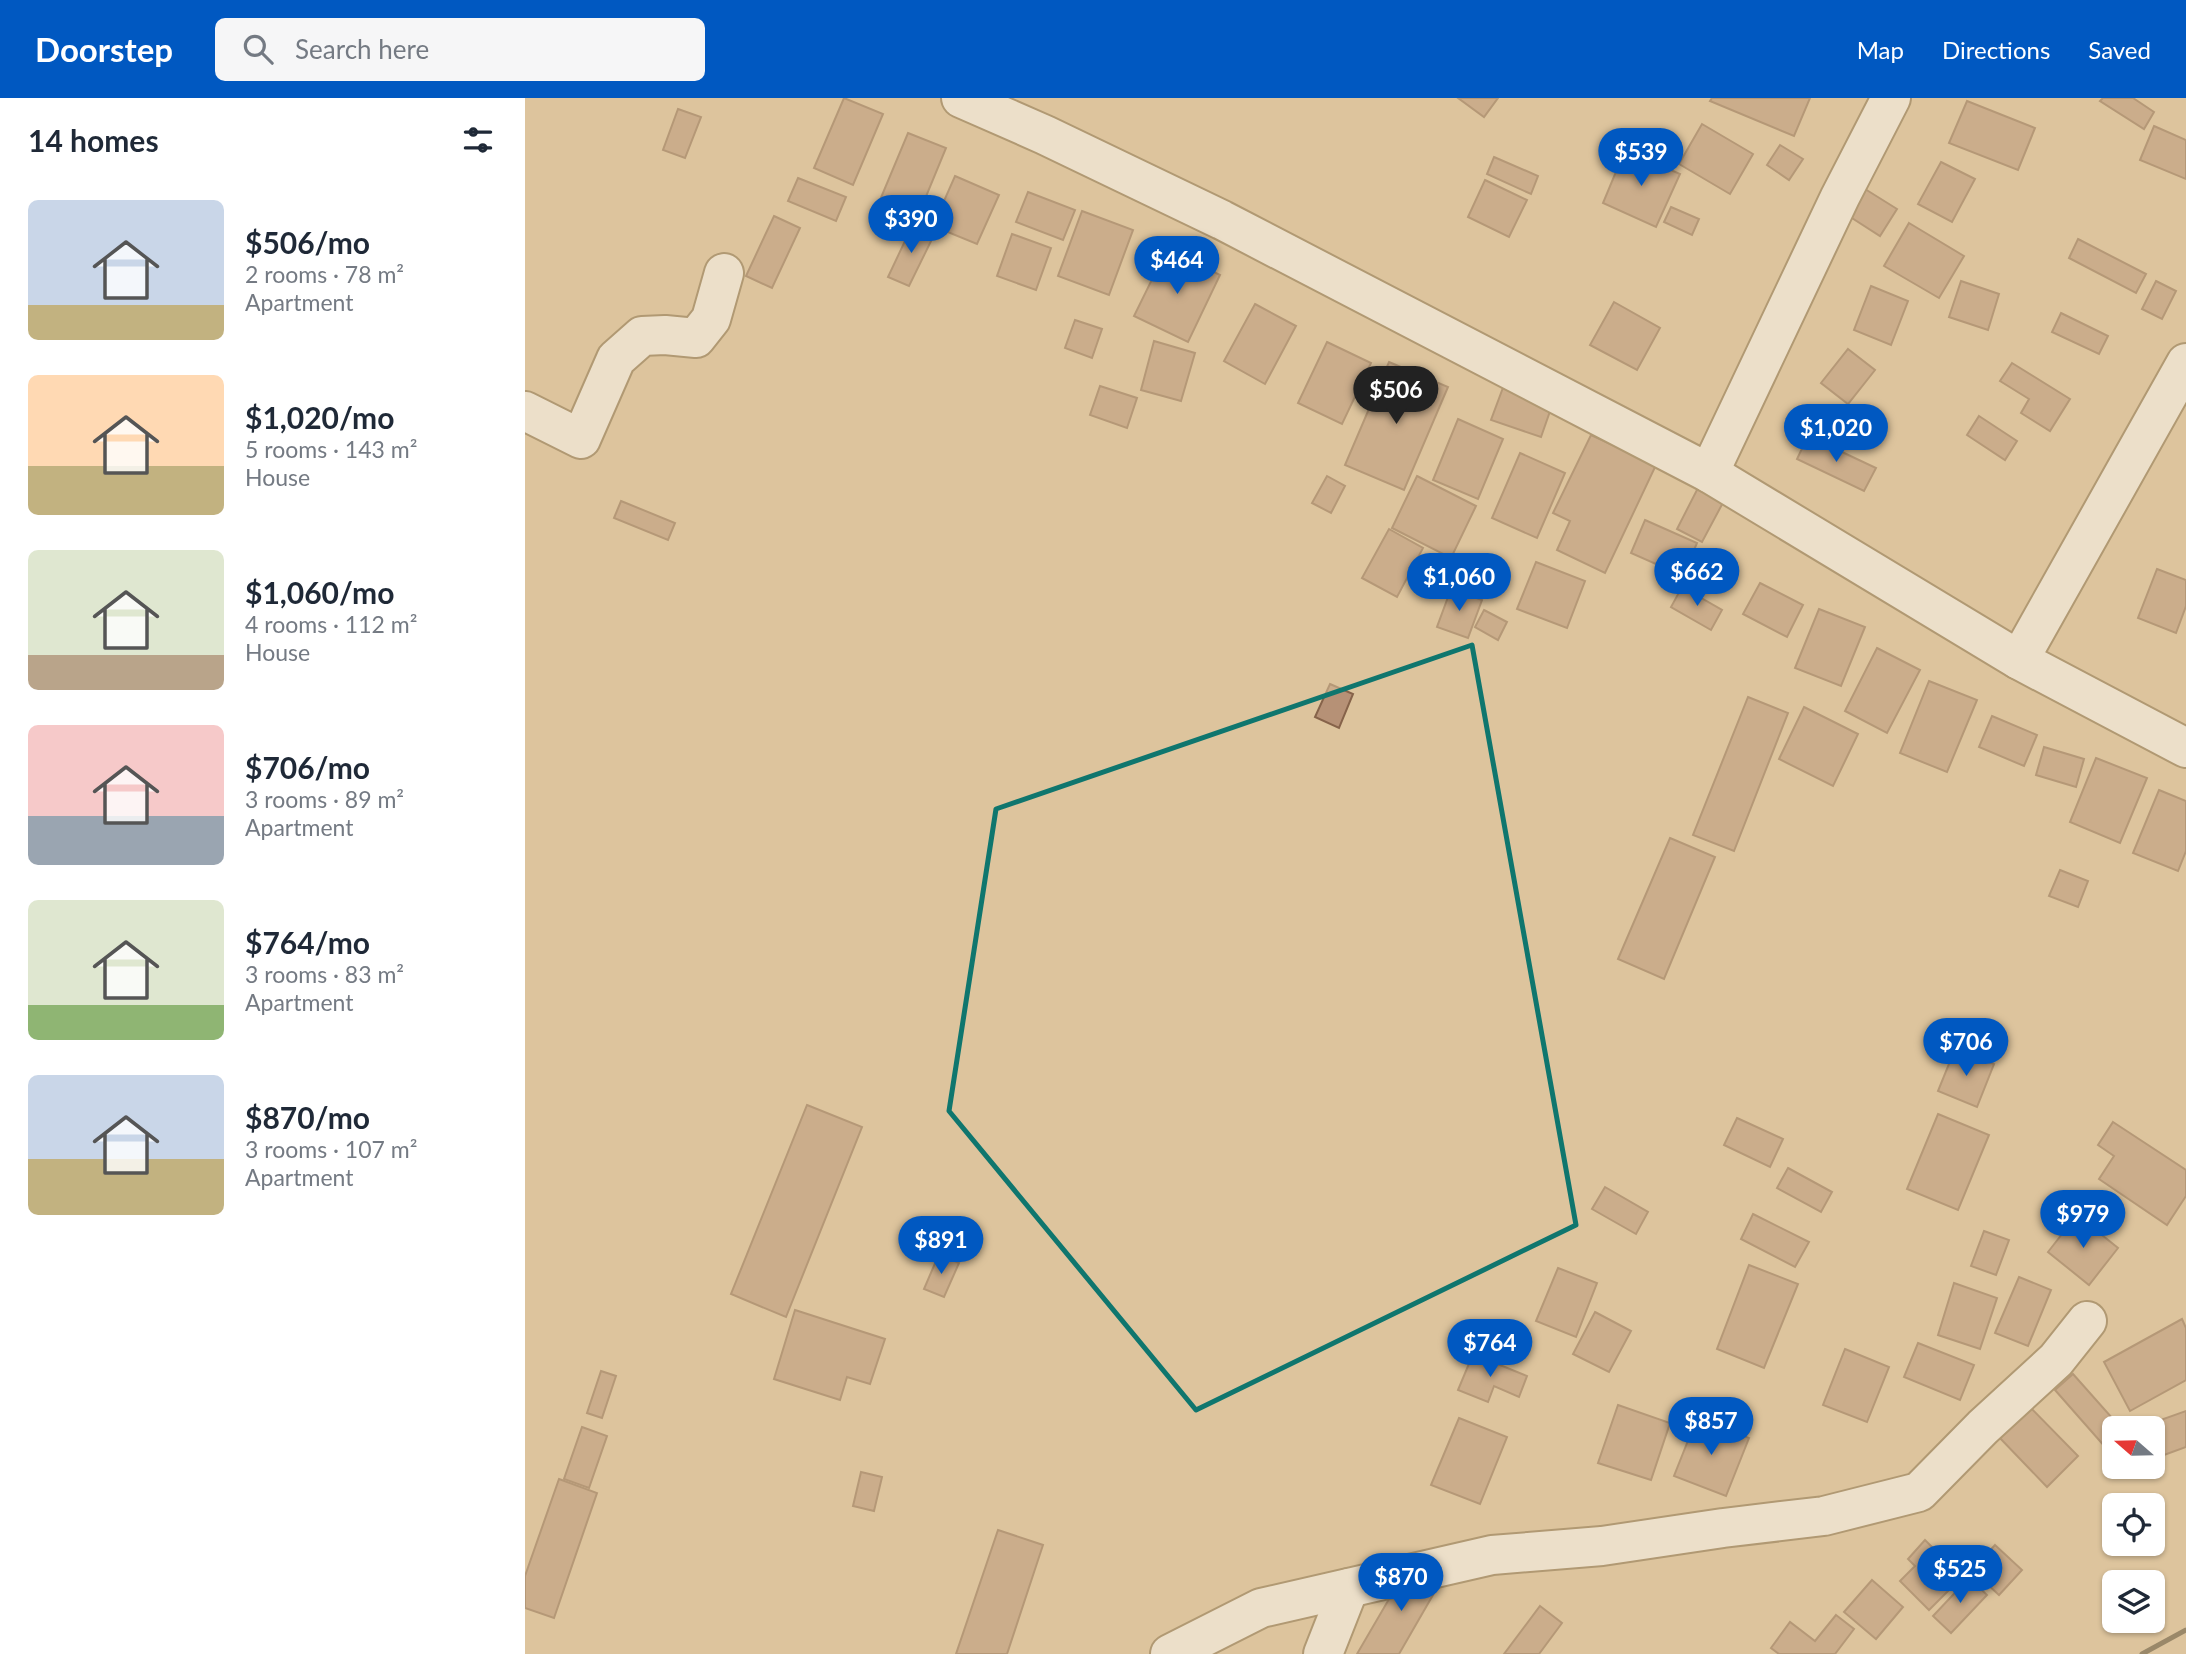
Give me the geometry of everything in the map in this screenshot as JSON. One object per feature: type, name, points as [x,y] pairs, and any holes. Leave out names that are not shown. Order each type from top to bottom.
[{"type":"street","points":[[961,98],[1222,220],[1709,473],[2019,660],[2186,748]]},
{"type":"street","points":[[1709,473],[1840,197],[1891,98]]},
{"type":"street","points":[[525,411],[581,439],[616,359],[642,336],[696,338],[711,320],[724,273]]},
{"type":"street","points":[[2019,660],[2186,363]]},
{"type":"street","points":[[1170,1654],[1261,1608],[1492,1556],[1602,1546],[1824,1516],[1919,1492],[1983,1427],[2056,1360],[2087,1321]]},
{"type":"street","points":[[1322,1654],[1349,1588]]},
{"type":"highlighted area","points":[[1472,645],[1576,1225],[1196,1410],[949,1111],[996,809]]},
{"type":"building","points":[[844,98],[883,114],[853,185],[814,168]]},
{"type":"building","points":[[1458,98],[1498,98],[1484,117]]},
{"type":"building","points":[[1712,98],[1810,98],[1794,136],[1710,101]]},
{"type":"building","points":[[2103,98],[2133,98],[2154,112],[2144,129],[2100,101]]},
{"type":"building","points":[[1967,101],[2035,128],[2018,170],[1949,143]]},
{"type":"building","points":[[678,109],[701,117],[685,158],[663,150]]},
{"type":"building","points":[[1702,124],[1753,154],[1730,194],[1679,164]]},
{"type":"building","points":[[2154,126],[2186,140],[2186,179],[2140,160]]},
{"type":"building","points":[[908,133],[946,148],[918,216],[880,200]]},
{"type":"building","points":[[1780,145],[1803,159],[1789,180],[1767,165]]},
{"type":"building","points":[[1625,150],[1680,174],[1656,227],[1603,203]]},
{"type":"building","points":[[1494,157],[1538,176],[1531,194],[1487,174]]},
{"type":"building","points":[[1941,162],[1975,179],[1952,222],[1918,204]]},
{"type":"building","points":[[955,176],[999,195],[977,244],[933,226]]},
{"type":"building","points":[[798,178],[846,197],[836,221],[788,201]]},
{"type":"building","points":[[1485,180],[1527,200],[1509,237],[1468,217]]},
{"type":"building","points":[[1857,184],[1897,209],[1880,236],[1841,211]]},
{"type":"building","points":[[1028,192],[1075,210],[1063,240],[1016,222]]},
{"type":"building","points":[[1671,207],[1699,219],[1692,235],[1664,222]]},
{"type":"building","points":[[1082,211],[1133,230],[1109,295],[1058,276]]},
{"type":"building","points":[[774,216],[800,228],[772,288],[746,276]]},
{"type":"building","points":[[1909,223],[1964,256],[1939,298],[1884,266]]},
{"type":"building","points":[[913,224],[934,235],[909,286],[888,277]]},
{"type":"building","points":[[1012,234],[1051,248],[1036,290],[997,276]]},
{"type":"building","points":[[2078,239],[2146,274],[2136,293],[2069,258]]},
{"type":"building","points":[[1167,249],[1220,275],[1188,342],[1134,316]]},
{"type":"building","points":[[1961,281],[1999,294],[1988,330],[1949,317]]},
{"type":"building","points":[[2156,281],[2176,291],[2162,319],[2142,309]]},
{"type":"building","points":[[1871,286],[1908,301],[1891,345],[1854,330]]},
{"type":"building","points":[[1614,302],[1660,328],[1637,370],[1590,345]]},
{"type":"building","points":[[1255,304],[1296,326],[1265,384],[1224,361]]},
{"type":"building","points":[[2061,313],[2108,336],[2099,354],[2052,332]]},
{"type":"building","points":[[1075,320],[1102,329],[1092,358],[1065,348]]},
{"type":"building","points":[[1154,341],[1195,353],[1181,401],[1141,390]]},
{"type":"building","points":[[1327,342],[1371,363],[1342,424],[1298,403]]},
{"type":"building","points":[[1848,349],[1875,370],[1848,404],[1821,383]]},
{"type":"building","points":[[1389,362],[1448,387],[1404,490],[1345,465]]},
{"type":"building","points":[[2012,363],[2070,399],[2050,431],[2021,413],[2029,399],[2000,381]]},
{"type":"building","points":[[1507,377],[1556,394],[1541,437],[1491,420]]},
{"type":"building","points":[[1100,386],[1137,398],[1127,428],[1090,415]]},
{"type":"building","points":[[1979,416],[2017,441],[2005,460],[1967,435]]},
{"type":"building","points":[[1458,419],[1503,439],[1478,499],[1433,480]]},
{"type":"building","points":[[1591,435],[1656,465],[1605,573],[1557,550],[1570,521],[1553,513]]},
{"type":"building","points":[[1808,436],[1876,468],[1864,491],[1797,459]]},
{"type":"building","points":[[1520,453],[1565,473],[1537,538],[1492,518]]},
{"type":"building","points":[[1327,476],[1345,486],[1331,513],[1312,503]]},
{"type":"building","points":[[1417,476],[1476,506],[1451,558],[1392,528]]},
{"type":"building","points":[[1700,484],[1726,497],[1702,542],[1677,529]]},
{"type":"building","points":[[621,501],[675,523],[668,540],[614,518]]},
{"type":"building","points":[[1645,520],[1697,543],[1683,576],[1631,553]]},
{"type":"building","points":[[1389,529],[1423,548],[1397,597],[1362,578]]},
{"type":"building","points":[[1421,558],[1445,566],[1438,587],[1414,579]]},
{"type":"building","points":[[1536,562],[1585,581],[1567,628],[1517,609]]},
{"type":"building","points":[[2157,569],[2186,580],[2186,606],[2176,633],[2138,618]]},
{"type":"building","points":[[1760,583],[1803,605],[1787,637],[1743,614]]},
{"type":"building","points":[[1682,587],[1722,610],[1711,630],[1671,607]]},
{"type":"building","points":[[1451,589],[1482,600],[1468,638],[1437,627]]},
{"type":"building","points":[[1819,609],[1865,627],[1841,686],[1795,668]]},
{"type":"building","points":[[1484,610],[1507,622],[1498,640],[1475,627]]},
{"type":"building","points":[[1877,648],[1920,670],[1887,733],[1845,711]]},
{"type":"building","points":[[1929,681],[1977,700],[1947,772],[1900,753]]},
{"type":"building","points":[[1330,684],[1353,694],[1339,728],[1315,717]]},
{"type":"building","points":[[1748,697],[1788,713],[1734,851],[1693,835]]},
{"type":"building","points":[[1804,707],[1858,734],[1833,786],[1779,759]]},
{"type":"building","points":[[1992,716],[2037,735],[2024,766],[1979,747]]},
{"type":"building","points":[[2044,747],[2084,759],[2076,787],[2036,775]]},
{"type":"building","points":[[2096,758],[2147,778],[2120,843],[2070,822]]},
{"type":"building","points":[[2159,790],[2186,801],[2186,851],[2178,871],[2133,853]]},
{"type":"building","points":[[1670,838],[1715,857],[1664,979],[1618,959]]},
{"type":"building","points":[[2060,870],[2088,881],[2078,907],[2049,896]]},
{"type":"building","points":[[1955,1049],[1994,1064],[1977,1107],[1938,1091]]},
{"type":"building","points":[[807,1105],[862,1127],[786,1317],[731,1294]]},
{"type":"building","points":[[1938,1114],[1989,1135],[1958,1210],[1907,1189]]},
{"type":"building","points":[[1737,1118],[1783,1139],[1770,1167],[1724,1145]]},
{"type":"building","points":[[2113,1122],[2186,1170],[2186,1196],[2167,1225],[2099,1179],[2114,1156],[2098,1145]]},
{"type":"building","points":[[1788,1168],[1832,1192],[1821,1212],[1777,1188]]},
{"type":"building","points":[[1605,1187],[1648,1212],[1636,1234],[1592,1209]]},
{"type":"building","points":[[1753,1214],[1809,1242],[1795,1267],[1741,1239]]},
{"type":"building","points":[[2077,1215],[2118,1248],[2089,1285],[2048,1252]]},
{"type":"building","points":[[1984,1231],[2009,1240],[1996,1275],[1971,1266]]},
{"type":"building","points":[[939,1254],[959,1263],[944,1297],[924,1289]]},
{"type":"building","points":[[1749,1265],[1798,1284],[1764,1368],[1717,1349]]},
{"type":"building","points":[[1558,1268],[1597,1283],[1576,1337],[1536,1321]]},
{"type":"building","points":[[2019,1277],[2051,1290],[2028,1346],[1995,1333]]},
{"type":"building","points":[[1954,1283],[1997,1298],[1980,1349],[1938,1335]]},
{"type":"building","points":[[795,1310],[885,1339],[870,1384],[847,1377],[840,1400],[774,1379]]},
{"type":"building","points":[[1595,1312],[1631,1331],[1609,1372],[1573,1354]]},
{"type":"building","points":[[2182,1319],[2186,1328],[2186,1380],[2130,1411],[2104,1362]]},
{"type":"building","points":[[1918,1343],[1974,1365],[1960,1400],[1904,1377]]},
{"type":"building","points":[[1845,1349],[1889,1367],[1867,1422],[1823,1405]]},
{"type":"building","points":[[1473,1354],[1527,1376],[1519,1397],[1494,1386],[1488,1402],[1458,1390]]},
{"type":"building","points":[[601,1371],[616,1376],[602,1418],[587,1413]]},
{"type":"building","points":[[2073,1374],[2110,1416],[2102,1416],[2102,1443],[2055,1390]]},
{"type":"building","points":[[1618,1405],[1670,1423],[1651,1480],[1598,1463]]},
{"type":"building","points":[[2028,1405],[2078,1456],[2047,1487],[1997,1435]]},
{"type":"building","points":[[2186,1411],[2186,1447],[2165,1455],[2165,1418]]},
{"type":"building","points":[[1459,1418],[1507,1437],[1480,1504],[1431,1485]]},
{"type":"building","points":[[1697,1418],[1749,1438],[1726,1496],[1674,1476]]},
{"type":"building","points":[[582,1427],[607,1436],[589,1488],[564,1479]]},
{"type":"building","points":[[861,1472],[882,1477],[874,1511],[853,1506]]},
{"type":"building","points":[[559,1479],[597,1493],[554,1618],[525,1608],[525,1576]]},
{"type":"building","points":[[998,1530],[1043,1545],[1007,1654],[956,1654]]},
{"type":"building","points":[[1925,1540],[1962,1577],[1929,1610],[1900,1581],[1915,1566],[1908,1559]]},
{"type":"building","points":[[1995,1545],[2022,1570],[1999,1595],[1972,1570]]},
{"type":"building","points":[[1410,1563],[1441,1581],[1399,1654],[1357,1654]]},
{"type":"building","points":[[1969,1578],[1987,1595],[1951,1633],[1933,1616]]},
{"type":"building","points":[[1872,1580],[1903,1607],[1876,1639],[1844,1612]]},
{"type":"building","points":[[1540,1606],[1562,1623],[1539,1654],[1504,1654]]},
{"type":"building","points":[[1836,1615],[1854,1629],[1835,1654],[1779,1654],[1771,1648],[1790,1622],[1815,1641]]},
{"type":"railway","points":[[2142,1654],[2186,1630]]}]
